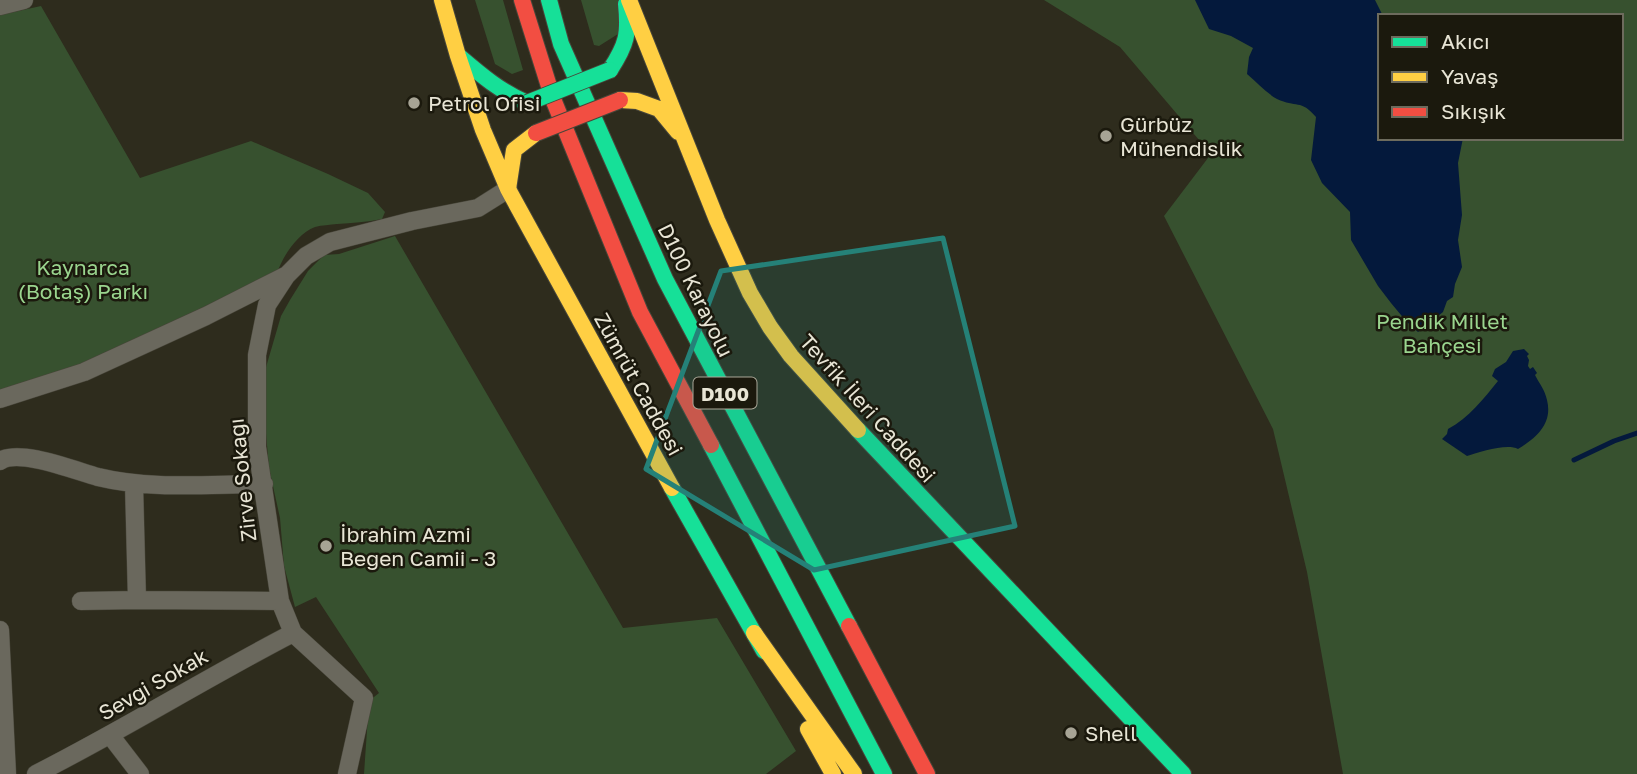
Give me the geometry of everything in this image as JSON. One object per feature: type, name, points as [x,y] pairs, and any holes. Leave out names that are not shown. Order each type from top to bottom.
[{"type":"main road","name":"Zümrüt Caddesi","points":[[443,0],[458,56],[483,130],[508,189],[657,462],[833,774]]},
{"type":"main road","name":"D100","points":[[522,0],[552,99],[640,312],[884,774]]},
{"type":"main road","name":"D100 Karayolu","points":[[549,0],[561,44],[664,279],[927,774]]},
{"type":"main road","points":[[458,56],[509,96],[527,103],[610,70],[625,48],[628,29],[627,0]]},
{"type":"main road","name":"Tevfik İleri Caddesi","points":[[627,0],[657,65],[720,229],[746,287],[790,357],[1182,774]]},
{"type":"main road","points":[[508,189],[514,150],[536,133],[620,100],[637,101],[659,109],[687,142]]},
{"type":"main road","points":[[754,633],[854,774]]},
{"type":"street","points":[[0,6],[24,0]]},
{"type":"street","name":"Zirve Sokağı","points":[[293,633],[280,601],[257,447],[257,355],[267,305],[286,275],[306,256],[330,242],[412,221],[478,208],[508,189]]},
{"type":"street","points":[[0,399],[84,372],[206,316],[286,275]]},
{"type":"street","points":[[3,458],[37,460],[134,484],[264,484]]},
{"type":"street","points":[[134,484],[137,600]]},
{"type":"street","points":[[81,601],[280,601]]},
{"type":"street","points":[[0,630],[7,774]]},
{"type":"street","points":[[293,633],[363,698],[347,774]]},
{"type":"street","name":"Sevgi Sokak","points":[[47,772],[239,660],[293,633]]},
{"type":"street","points":[[110,735],[140,774]]},
{"type":"highlighted area","points":[[943,238],[1015,526],[814,570],[646,469],[721,271]]},
{"type":"green space","points":[[475,0],[503,0],[523,70],[512,74],[495,64]]},
{"type":"green space","points":[[581,0],[618,0],[618,34],[599,46],[594,45]]},
{"type":"green space","name":"Pendik Millet Bahçesi","points":[[1044,0],[1637,0],[1637,774],[1343,774],[1307,572],[1273,429],[1164,216],[1211,154],[1120,47]]},
{"type":"green space","name":"Kaynarca (Botaş) Parkı","points":[[41,6],[140,178],[251,141],[368,193],[385,212],[382,219],[326,225],[308,230],[292,246],[277,273],[73,368],[0,390],[0,15]]},
{"type":"green space","points":[[395,236],[623,628],[717,618],[796,751],[766,774],[364,774],[369,701],[379,693],[316,597],[295,607],[284,566],[280,518],[269,468],[263,399],[264,374],[281,316],[308,271],[324,255],[339,254]]},
{"type":"water","points":[[1195,0],[1375,0],[1382,14],[1378,14],[1378,140],[1463,140],[1458,163],[1462,215],[1458,240],[1462,267],[1453,297],[1447,301],[1443,312],[1418,332],[1378,286],[1351,240],[1350,212],[1322,183],[1311,160],[1316,117],[1302,106],[1273,97],[1247,74],[1253,48],[1231,36],[1209,29]]},
{"type":"water","points":[[1524,349],[1529,354],[1528,366],[1530,369],[1533,367],[1537,373],[1535,375],[1547,400],[1548,416],[1537,435],[1518,449],[1500,448],[1467,456],[1442,439],[1448,429],[1482,401],[1498,381],[1492,376],[1495,369],[1506,362],[1513,351]]},
{"type":"waterway","points":[[1574,460],[1637,433]]},
{"type":"traffic: fast","points":[[549,0],[561,44],[665,279],[849,626]]},
{"type":"traffic: fast","points":[[610,70],[626,38],[626,4]]},
{"type":"traffic: fast","points":[[460,57],[500,88],[527,103]]},
{"type":"traffic: fast","points":[[527,103],[610,70]]},
{"type":"traffic: fast","points":[[858,430],[1183,774]]},
{"type":"traffic: fast","points":[[711,445],[884,774]]},
{"type":"traffic: fast","points":[[672,488],[764,651]]},
{"type":"traffic: slow","points":[[442,0],[483,130],[508,189],[672,488]]},
{"type":"traffic: slow","points":[[629,0],[717,220],[750,293],[791,356],[858,430]]},
{"type":"traffic: slow","points":[[620,100],[637,101],[659,109],[678,132]]},
{"type":"traffic: slow","points":[[508,189],[514,150],[536,133]]},
{"type":"traffic: slow","points":[[754,633],[854,774]]},
{"type":"traffic: slow","points":[[808,729],[833,774]]},
{"type":"traffic: jam","points":[[522,0],[553,99],[640,312],[711,445]]},
{"type":"traffic: jam","points":[[536,133],[620,100]]},
{"type":"traffic: jam","points":[[849,626],[927,774]]},
{"type":"place","name":"Petrol Ofisi","points":[[414,103]]},
{"type":"place","name":"Gürbüz Mühendislik","points":[[1106,136]]},
{"type":"place","name":"İbrahim Azmi Beğen Camii - 3","points":[[326,546]]},
{"type":"place","name":"Shell","points":[[1071,733]]}]
